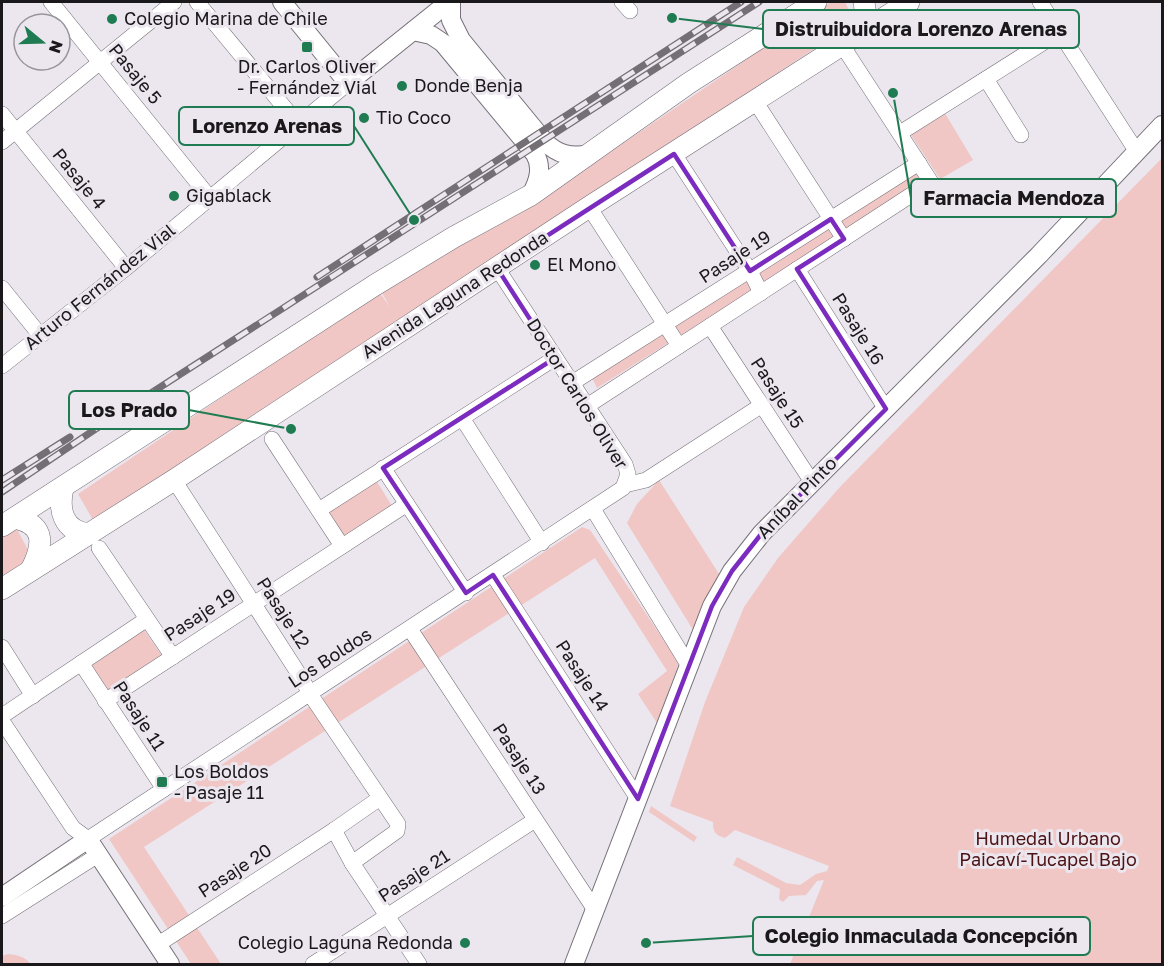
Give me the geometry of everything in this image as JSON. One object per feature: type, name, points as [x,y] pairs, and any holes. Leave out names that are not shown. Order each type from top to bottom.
[{"type":"main road","points":[[8,522],[375,285],[454,237],[531,195],[689,83],[816,2]]},
{"type":"main road","points":[[862,33],[866,16],[864,2]]},
{"type":"main road","name":"Avenida Laguna Redonda","points":[[2,589],[32,570],[94,541],[174,480],[589,207],[909,2]]},
{"type":"main road","points":[[63,488],[61,510],[66,522],[94,541]]},
{"type":"main road","points":[[8,522],[30,524],[39,534],[40,549],[32,570]]},
{"type":"street","name":"Pasaje 5","points":[[51,2],[210,198]]},
{"type":"street","points":[[2,142],[174,2]]},
{"type":"street","points":[[197,2],[298,125]]},
{"type":"street","points":[[282,2],[348,83]]},
{"type":"street","points":[[450,2],[452,20],[461,40],[544,141],[563,155],[590,154]]},
{"type":"street","name":"Arturo Fernández Vial","points":[[2,366],[126,268],[348,83],[450,2]]},
{"type":"street","points":[[1040,2],[1137,152]]},
{"type":"street","points":[[412,31],[431,35],[443,43],[535,154],[539,171],[531,195]]},
{"type":"street","points":[[900,133],[1060,32]]},
{"type":"street","points":[[587,406],[931,182],[842,45]]},
{"type":"street","points":[[986,79],[1021,135]]},
{"type":"street","points":[[755,101],[844,239]]},
{"type":"street","name":"Pasaje 4","points":[[2,114],[126,268]]},
{"type":"street","name":"Aníbal Pinto","points":[[574,964],[712,606],[732,571],[762,533],[1039,255],[1162,125]]},
{"type":"street","points":[[674,154],[750,271],[761,292]]},
{"type":"street","name":"Pasaje 19","points":[[572,383],[919,163]]},
{"type":"street","points":[[589,207],[667,324],[679,346]]},
{"type":"street","name":"Doctor Carlos Oliver","points":[[497,268],[627,469],[625,485],[619,492],[593,509]]},
{"type":"street","name":"Pasaje 16","points":[[797,269],[886,409]]},
{"type":"street","points":[[2,288],[40,335]]},
{"type":"street","name":"Pasaje 15","points":[[710,326],[812,482]]},
{"type":"street","points":[[319,510],[555,358]]},
{"type":"street","points":[[625,485],[646,480],[762,405]]},
{"type":"street","points":[[462,418],[542,543]]},
{"type":"street","points":[[272,439],[342,546]]},
{"type":"street","points":[[383,468],[466,593]]},
{"type":"street","name":"Pasaje 12","points":[[174,480],[310,694],[398,824],[397,831],[352,863]]},
{"type":"street","name":"Pasaje 19","points":[[105,700],[407,504]]},
{"type":"street","points":[[593,509],[689,666]]},
{"type":"street","name":"Los Boldos","points":[[88,839],[593,509]]},
{"type":"street","points":[[94,541],[173,657]]},
{"type":"street","name":"Pasaje 14","points":[[492,575],[638,799]]},
{"type":"street","name":"Pasaje 19","points":[[2,718],[147,619]]},
{"type":"street","name":"Pasaje 13","points":[[410,629],[595,910]]},
{"type":"street","points":[[2,647],[33,696]]},
{"type":"street","name":"Pasaje 11","points":[[81,663],[164,789]]},
{"type":"street","points":[[2,718],[73,828],[88,839],[170,964]]},
{"type":"street","points":[[380,798],[334,830],[352,863],[418,964]]},
{"type":"street","name":"Pasaje 21","points":[[313,964],[535,820]]},
{"type":"street","name":"Pasaje 20","points":[[157,945],[334,830]]},
{"type":"street","points":[[2,897],[88,839]]},
{"type":"street","points":[[2,916],[98,855]]},
{"type":"highlighted area","points":[[674,154],[750,271],[831,219],[844,239],[797,269],[886,409],[762,533],[732,571],[712,606],[638,799],[493,575],[466,593],[383,468],[555,358],[497,268]]},
{"type":"green space","points":[[831,2],[845,2],[855,22],[94,522],[78,494],[379,292],[390,307],[381,291],[410,272],[495,227],[603,157]]},
{"type":"green space","points":[[943,110],[973,160],[940,179],[911,135]]},
{"type":"green space","name":"Humedal Urbano Paicaví-Tucapel Bajo","points":[[1162,158],[1162,964],[790,964],[824,880],[817,881],[806,895],[789,896],[783,902],[779,899],[780,889],[733,865],[737,857],[786,883],[800,885],[816,874],[827,871],[829,866],[735,830],[725,838],[722,837],[715,833],[713,822],[670,806],[705,702],[744,607],[778,558],[839,488]]},
{"type":"green space","points":[[921,169],[928,179],[597,388],[592,378]]},
{"type":"green space","points":[[374,477],[392,506],[339,541],[321,512]]},
{"type":"green space","points":[[659,480],[719,574],[695,633],[627,523],[637,504]]},
{"type":"green space","points":[[12,520],[34,561],[2,581],[2,527]]},
{"type":"green space","points":[[582,527],[590,530],[679,663],[657,723],[638,694],[667,671],[595,558],[144,847],[221,964],[191,964],[109,839]]},
{"type":"green space","points":[[144,630],[163,657],[107,694],[90,667]]},
{"type":"green space","points":[[651,806],[697,837],[694,842],[649,812]]},
{"type":"green space","points":[[8,954],[20,956],[31,964],[2,964],[2,956]]},
{"type":"railway","points":[[317,277],[741,2]]},
{"type":"railway","points":[[2,492],[106,422],[759,2]]},
{"type":"railway","points":[[2,480],[70,437]]},
{"type":"place","name":"Distruibuidora Lorenzo Arenas","points":[[672,18]]},
{"type":"place","name":"Colegio Marina de Chile","points":[[112,19]]},
{"type":"place","name":"Dr. Carlos Oliver - Fernández Vial","points":[[307,47]]},
{"type":"place","name":"Donde Benja","points":[[402,86]]},
{"type":"place","name":"Farmacia Mendoza","points":[[893,93]]},
{"type":"place","name":"Tio Coco","points":[[364,118]]},
{"type":"place","name":"Gigablack","points":[[174,196]]},
{"type":"place","name":"Lorenzo Arenas","points":[[414,220]]},
{"type":"place","name":"El Mono","points":[[535,265]]},
{"type":"place","name":"Los Prado","points":[[291,429]]},
{"type":"place","name":"Los Boldos - Pasaje 11","points":[[162,782]]},
{"type":"place","name":"Colegio Laguna Redonda","points":[[465,943]]},
{"type":"place","name":"Colegio Inmaculada Concepción","points":[[646,943]]}]
